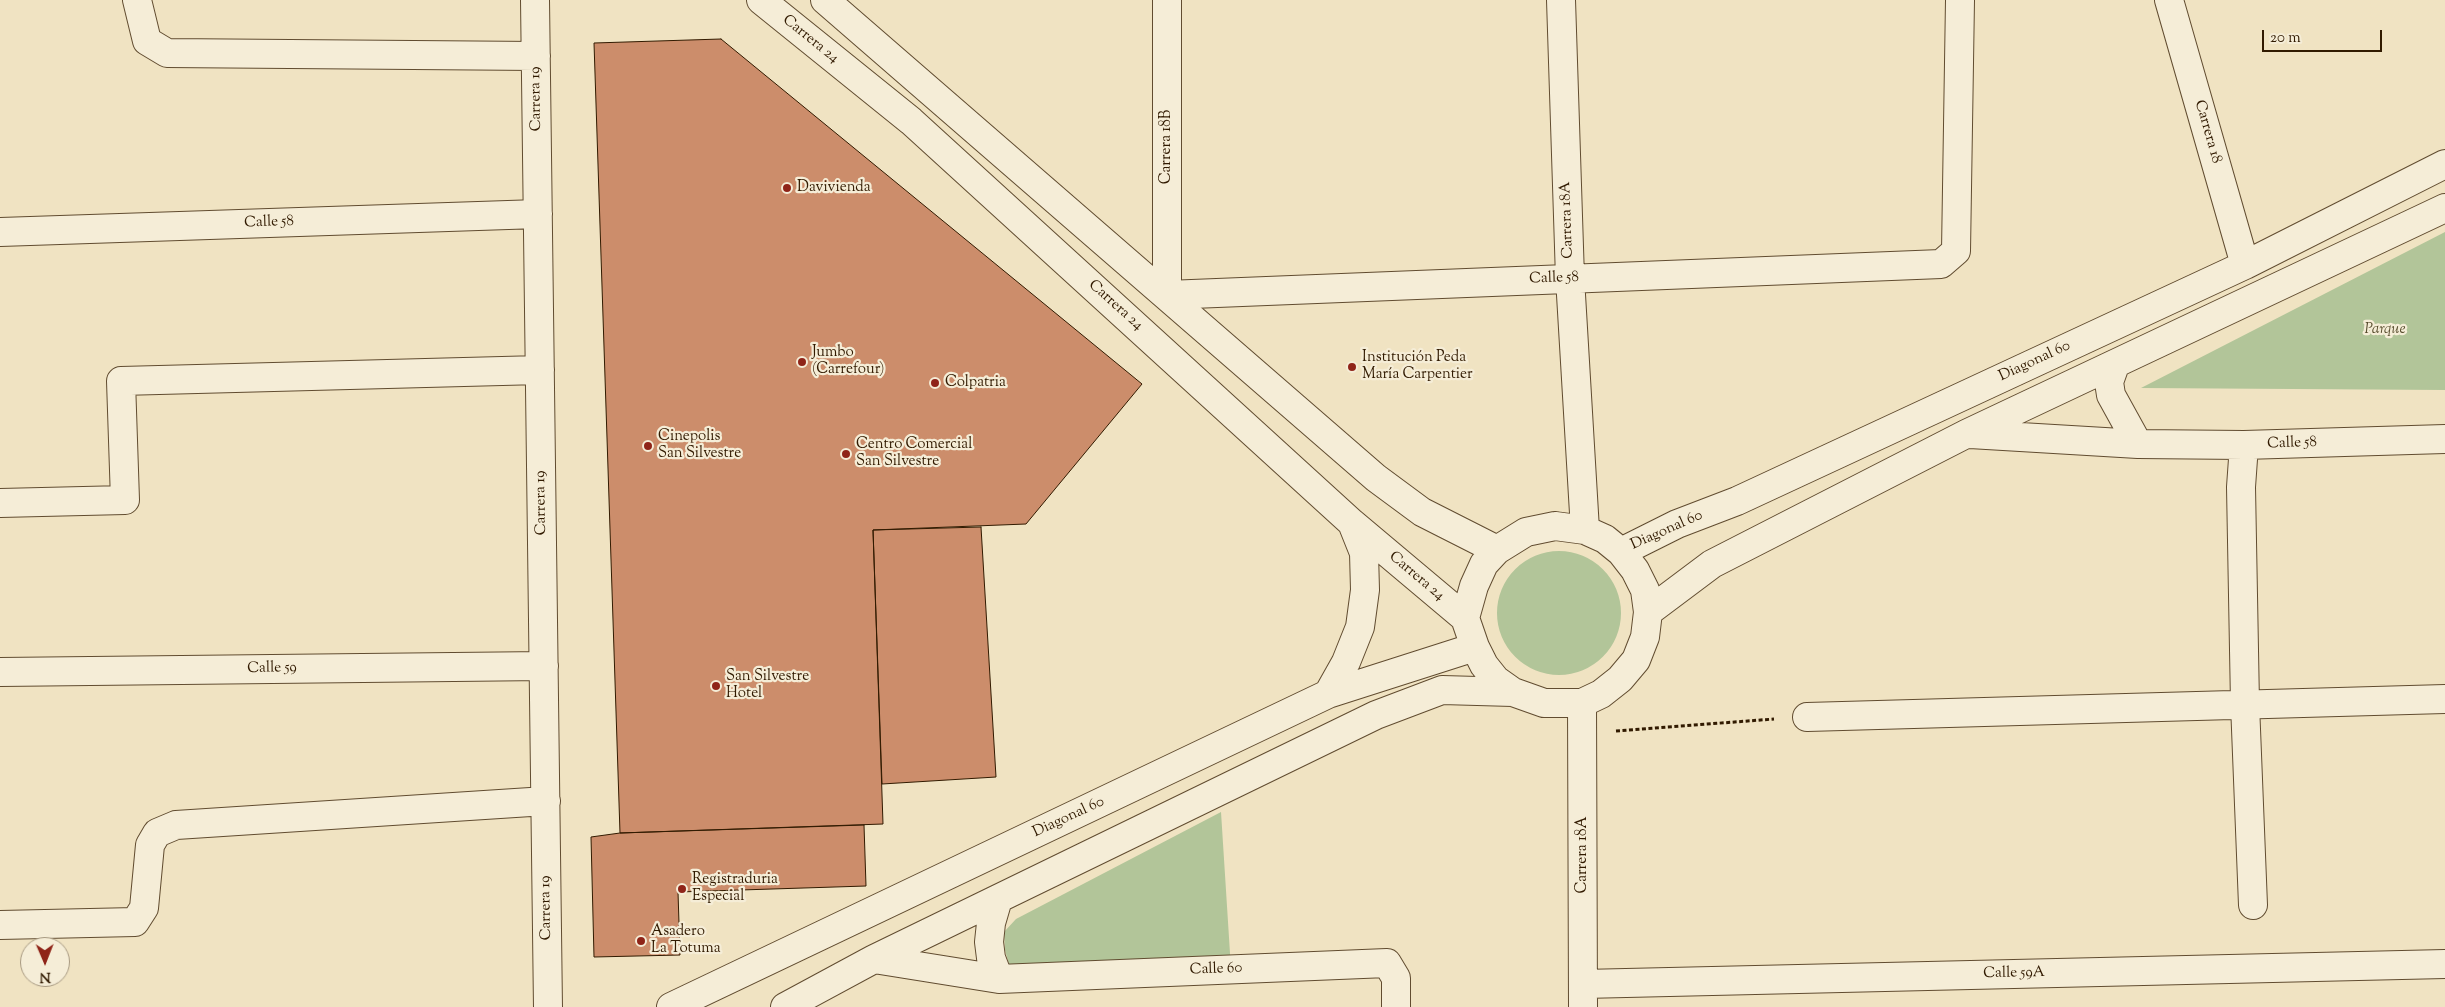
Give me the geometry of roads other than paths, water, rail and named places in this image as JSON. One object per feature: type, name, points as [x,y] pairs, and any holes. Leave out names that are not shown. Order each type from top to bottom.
[{"type":"street","points":[[137,0],[147,41],[167,53],[536,56]]},
{"type":"street","name":"Carrera 19","points":[[535,0],[548,1007]]},
{"type":"street","name":"Carrera 24","points":[[760,0],[911,121],[1352,523],[1465,618]]},
{"type":"street","points":[[826,0],[1376,478],[1422,512],[1498,550]]},
{"type":"street","name":"Carrera 18B","points":[[1167,295],[1168,0]]},
{"type":"street","name":"Carrera 18A","points":[[1561,0],[1570,278],[1585,530]]},
{"type":"street","name":"Calle 58","points":[[1167,295],[1941,264],[1956,251],[1960,0]]},
{"type":"street","name":"Carrera 18","points":[[2169,0],[2245,265]]},
{"type":"street","name":"Diagonal 60","points":[[1622,552],[1677,524],[1737,501],[2245,265],[2445,164]]},
{"type":"street","points":[[1648,612],[1712,564],[1966,434],[2116,365],[2445,208]]},
{"type":"street","name":"Calle 58","points":[[0,232],[538,214]]},
{"type":"street","points":[[2116,365],[2109,382],[2111,395],[2138,444]]},
{"type":"street","points":[[0,503],[125,500],[121,381],[540,370]]},
{"type":"street","name":"Calle 58","points":[[1966,434],[2138,444],[2244,445],[2445,439]]},
{"type":"street","points":[[2244,445],[2241,487],[2245,704],[2253,905]]},
{"type":"street","points":[[1328,694],[1346,662],[1360,628],[1365,590],[1364,553],[1352,523]]},
{"type":"street","points":[[785,1007],[874,959],[1376,715],[1442,690],[1512,692],[1544,703],[1582,702],[1601,694],[1620,679],[1636,660],[1646,637],[1648,612],[1645,590],[1635,570],[1622,552],[1605,539],[1585,530],[1555,526],[1526,532],[1498,550],[1484,564],[1474,586],[1465,618],[1475,647],[1484,665],[1496,680],[1512,692]]},
{"type":"street","name":"Diagonal 60","points":[[671,1007],[1328,694],[1475,647]]},
{"type":"street","name":"Calle 59","points":[[0,672],[544,666]]},
{"type":"street","points":[[1807,716],[2445,699]]},
{"type":"street","name":"Carrera 18A","points":[[1582,702],[1583,995]]},
{"type":"street","points":[[0,925],[135,922],[144,908],[150,845],[157,833],[176,825],[546,801]]},
{"type":"street","points":[[998,899],[991,923],[989,942],[991,958],[999,979]]},
{"type":"street","name":"Calle 60","points":[[874,959],[999,979],[1387,964],[1396,978],[1396,1007]]},
{"type":"street","name":"Calle 59A","points":[[1583,995],[2445,964]]},
{"type":"place","name":"Davivienda","points":[[787,188]]},
{"type":"place","name":"Jumbo (Carrefour)","points":[[802,362]]},
{"type":"place","name":"Institución Peda María Carpentier","points":[[1352,367]]},
{"type":"place","name":"Colpatria","points":[[935,383]]},
{"type":"place","name":"Cinepolis San Silvestre","points":[[648,446]]},
{"type":"place","name":"Centro Comercial San Silvestre","points":[[846,454]]},
{"type":"place","name":"San Silvestre Hotel","points":[[716,686]]},
{"type":"place","name":"Registraduria Especial","points":[[682,889]]},
{"type":"place","name":"Asadero La Totuma","points":[[641,941]]},
{"type":"park label","name":"Parque","points":[[2385,330]]}]
